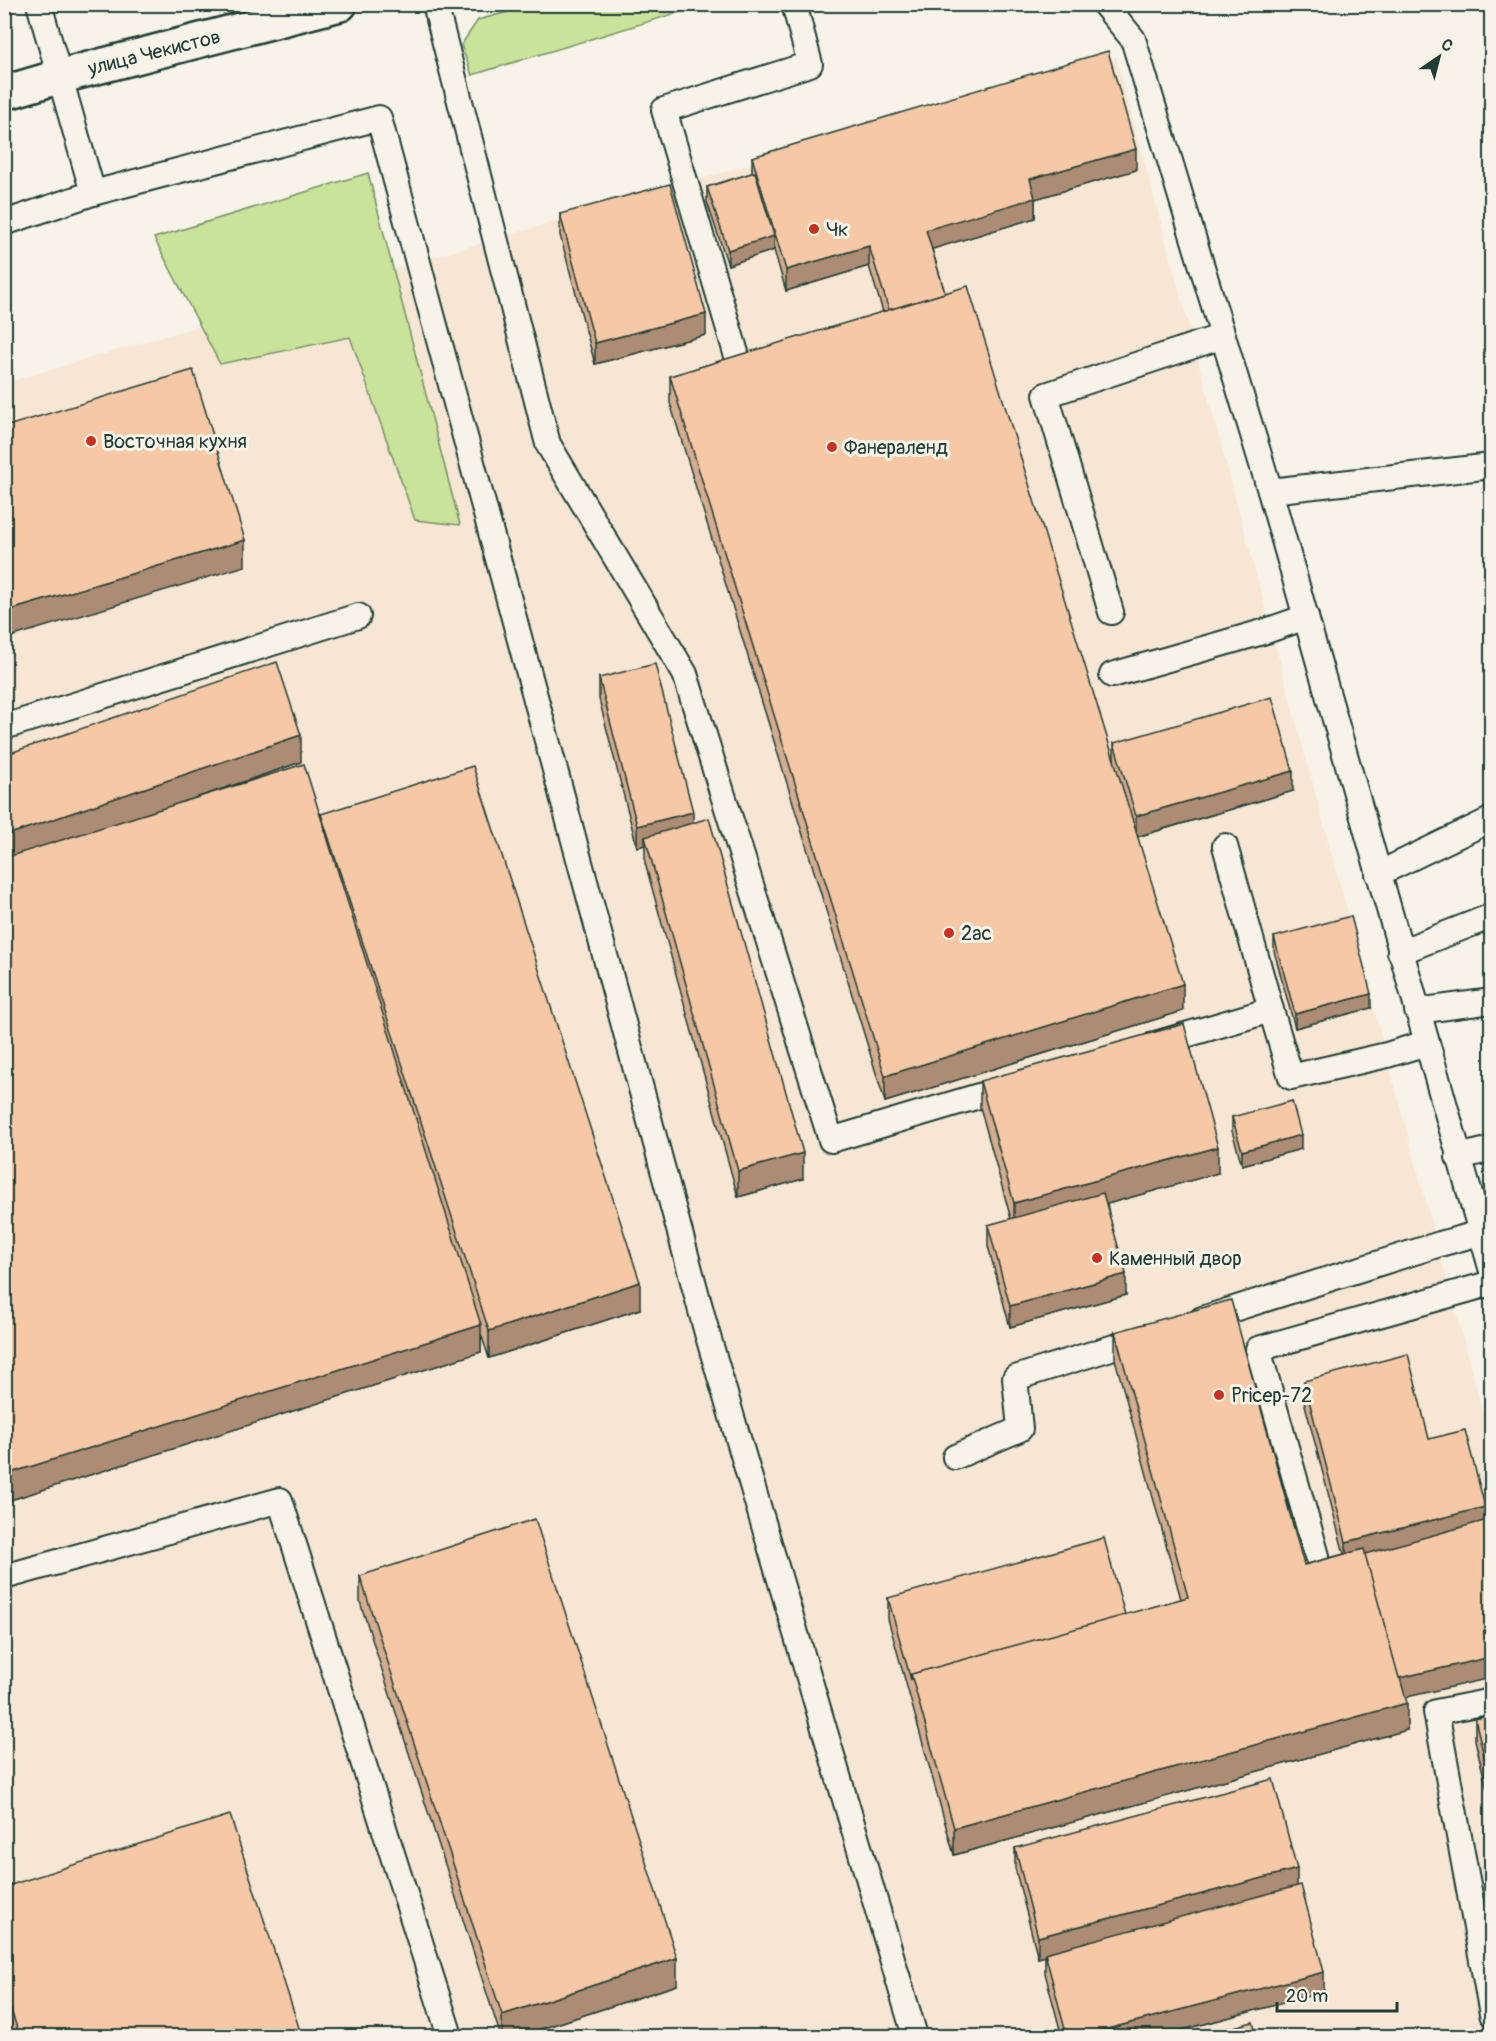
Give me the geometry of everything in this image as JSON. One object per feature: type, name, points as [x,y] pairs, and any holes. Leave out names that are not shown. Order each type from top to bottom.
[{"type":"main road","name":"улица Чекистов","points":[[4,93],[340,4]]},
{"type":"lane","points":[[39,4],[93,194]]},
{"type":"lane","points":[[435,4],[548,444],[685,674],[831,1140],[1034,1080]]},
{"type":"lane","points":[[736,352],[664,110],[810,64],[794,4]]},
{"type":"lane","points":[[1104,4],[1133,39],[1270,491],[1491,1271]]},
{"type":"lane","points":[[4,223],[93,194],[379,118],[707,1333],[915,2037]]},
{"type":"lane","points":[[1111,612],[1046,395],[1223,336]]},
{"type":"lane","points":[[1270,491],[1491,466]]},
{"type":"lane","points":[[4,727],[358,616]]},
{"type":"lane","points":[[1112,675],[1266,631],[1306,617]]},
{"type":"lane","points":[[1378,874],[1491,819]]},
{"type":"lane","points":[[1225,846],[1291,1077],[1388,1055],[1426,1043]]},
{"type":"lane","points":[[1400,952],[1491,916]]},
{"type":"lane","points":[[1417,1011],[1491,1001]]},
{"type":"lane","points":[[1136,1050],[1271,1010]]},
{"type":"lane","points":[[1458,1157],[1491,1149]]},
{"type":"lane","points":[[955,1457],[1020,1429],[1015,1378],[1480,1233]]},
{"type":"lane","points":[[1317,1556],[1258,1349],[1491,1283]]},
{"type":"lane","points":[[4,1577],[280,1500],[450,2037]]},
{"type":"lane","points":[[1491,1701],[1436,1712],[1491,2014]]},
{"type":"shaded area","points":[[1116,57],[1491,1442],[1491,2036],[5,2036],[5,383]]},
{"type":"green space","points":[[533,5],[703,5],[472,75],[461,45],[478,20]]},
{"type":"green space","points":[[368,173],[460,525],[415,520],[350,337],[220,364],[154,238]]},
{"type":"building","points":[[1108,51],[1136,149],[1030,179],[1035,198],[926,230],[945,293],[889,310],[869,246],[786,270],[752,157]]},
{"type":"building","points":[[755,172],[774,236],[728,250],[707,187]]},
{"type":"building","points":[[670,184],[706,314],[595,343],[560,214]]},
{"type":"building","points":[[968,286],[1183,984],[885,1076],[670,376]]},
{"type":"building","points":[[193,370],[245,540],[4,612],[4,427]]},
{"type":"building","points":[[277,662],[301,735],[4,836],[4,755]]},
{"type":"building","points":[[655,664],[693,812],[637,826],[599,678]]},
{"type":"building","points":[[1272,697],[1293,771],[1136,816],[1114,743]]},
{"type":"building","points":[[304,764],[481,1325],[4,1475],[4,858]]},
{"type":"building","points":[[473,766],[640,1282],[489,1331],[321,814]]},
{"type":"building","points":[[709,818],[803,1153],[738,1171],[645,837]]},
{"type":"building","points":[[1351,916],[1371,994],[1295,1014],[1274,937]]},
{"type":"building","points":[[1184,1024],[1218,1147],[1014,1203],[980,1081]]},
{"type":"building","points":[[1292,1101],[1301,1135],[1242,1151],[1232,1117]]},
{"type":"building","points":[[1103,1193],[1126,1274],[1010,1306],[988,1225]]},
{"type":"building","points":[[1231,1300],[1304,1565],[1364,1549],[1407,1703],[954,1828],[911,1674],[1188,1597],[1115,1332]]},
{"type":"building","points":[[1408,1354],[1429,1439],[1465,1430],[1485,1507],[1346,1542],[1304,1381]]},
{"type":"building","points":[[535,1519],[677,1958],[502,2015],[360,1576]]},
{"type":"building","points":[[1491,1519],[1491,1657],[1399,1678],[1365,1554]]},
{"type":"building","points":[[1104,1538],[1125,1615],[911,1674],[911,1680],[888,1598]]},
{"type":"building","points":[[1491,1715],[1491,1785],[1475,1719]]},
{"type":"building","points":[[1273,1779],[1297,1869],[1038,1937],[1015,1848]]},
{"type":"building","points":[[230,1815],[302,2037],[20,2037],[4,1989],[4,1887]]},
{"type":"building","points":[[1301,1885],[1324,1972],[1077,2037],[1067,2037],[1045,1953]]},
{"type":"building","points":[[1253,2022],[1257,2037],[1195,2037]]},
{"type":"place","name":"Чк","points":[[814,229]]},
{"type":"place","name":"Восточная кухня","points":[[91,441]]},
{"type":"place","name":"Фанераленд","points":[[832,447]]},
{"type":"place","name":"2ас","points":[[949,933]]},
{"type":"place","name":"Каменный двор","points":[[1097,1258]]},
{"type":"place","name":"Pricep-72","points":[[1219,1395]]}]
